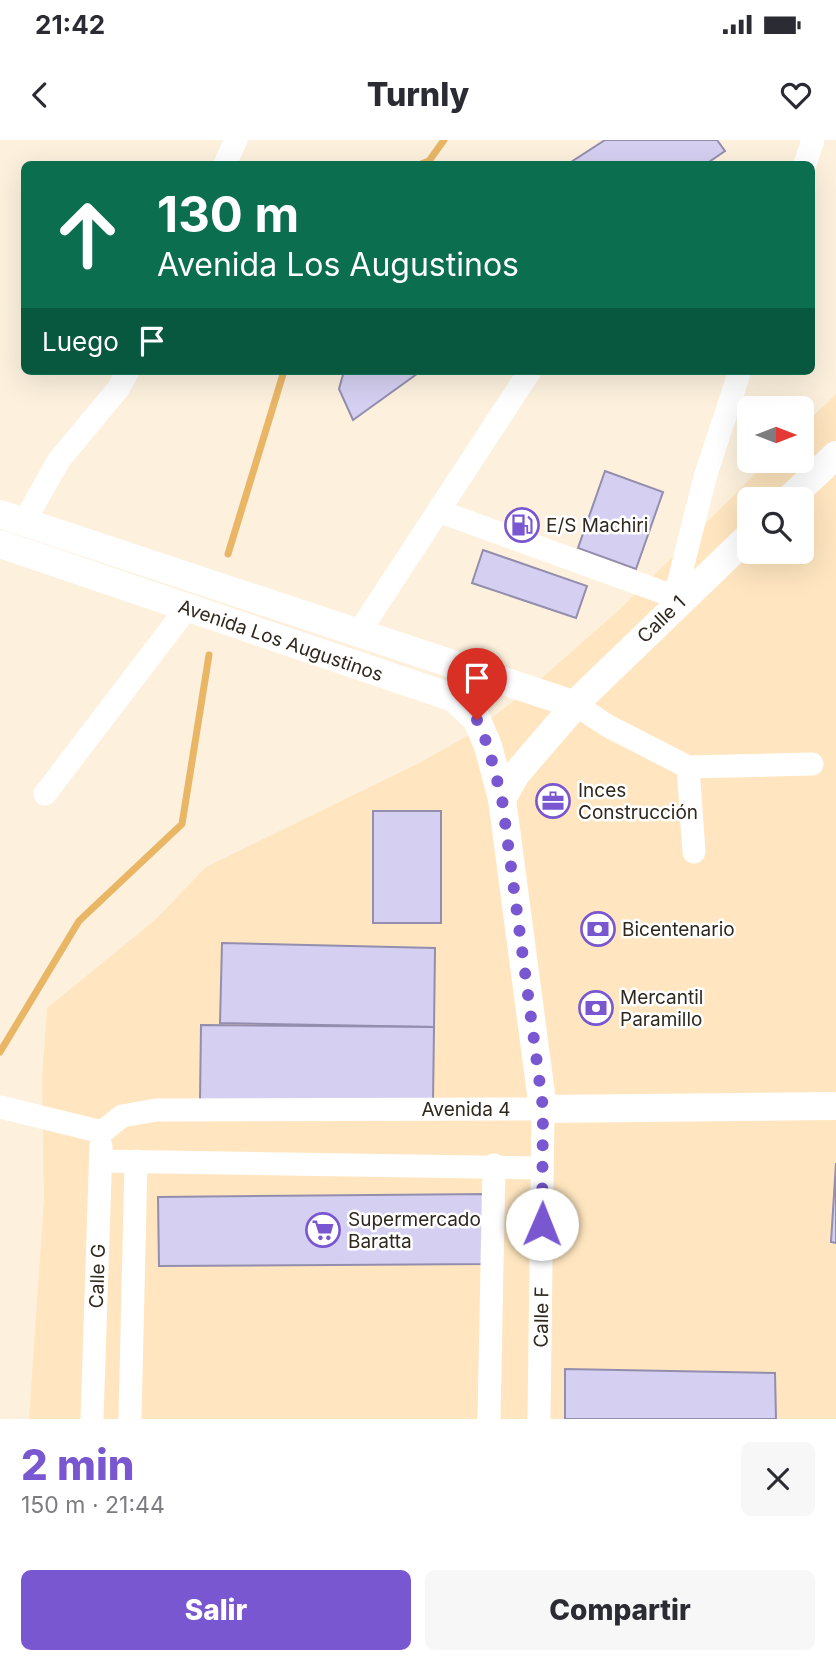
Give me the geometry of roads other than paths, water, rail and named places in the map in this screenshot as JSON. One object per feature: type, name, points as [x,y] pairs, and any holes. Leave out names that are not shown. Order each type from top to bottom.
[{"type":"main road","points":[[802,487],[836,455]]},
{"type":"main road","name":"Avenida Los Augustinos","points":[[12,518],[359,632],[468,672],[576,705]]},
{"type":"main road","name":"Avenida Los Augustinos","points":[[0,544],[454,698],[477,720],[488,746],[502,799]]},
{"type":"main road","name":"Calle 1","points":[[502,799],[516,774],[576,705],[672,602],[737,546]]},
{"type":"main road","name":"Calle F","points":[[502,799],[543,1108]]},
{"type":"main road","name":"Avenida 4","points":[[543,1108],[836,1107]]},
{"type":"street","points":[[226,161],[236,140]]},
{"type":"street","points":[[806,161],[813,140]]},
{"type":"street","points":[[12,518],[118,389],[126,375]]},
{"type":"street","points":[[359,632],[527,375]]},
{"type":"street","points":[[438,511],[672,602],[733,375]]},
{"type":"street","points":[[46,794],[187,608]]},
{"type":"street","points":[[576,705],[608,726],[688,767],[812,764]]},
{"type":"street","points":[[688,767],[694,852]]},
{"type":"street","points":[[0,1107],[102,1132]]},
{"type":"street","name":"Avenida 4","points":[[102,1132],[122,1116],[156,1110],[543,1108]]},
{"type":"street","name":"Calle F","points":[[539,1419],[543,1108]]},
{"type":"street","name":"Calle G","points":[[92,1419],[102,1132]]},
{"type":"street","points":[[101,1161],[494,1165],[542,1168]]},
{"type":"street","points":[[130,1419],[136,1161]]},
{"type":"street","points":[[489,1419],[494,1165]]},
{"type":"waterway","points":[[429,161],[444,140]]},
{"type":"waterway","points":[[228,554],[283,375]]},
{"type":"waterway","points":[[0,1052],[79,921],[182,824],[209,655]]},
{"type":"place","name":"E/S Machiri","points":[[522,525]]},
{"type":"place","name":"Inces Construcción","points":[[553,801]]},
{"type":"place","name":"Bicentenario","points":[[598,929]]},
{"type":"place","name":"Mercantil Paramillo","points":[[596,1008]]},
{"type":"place","name":"Supermercado Baratta","points":[[323,1230]]}]
